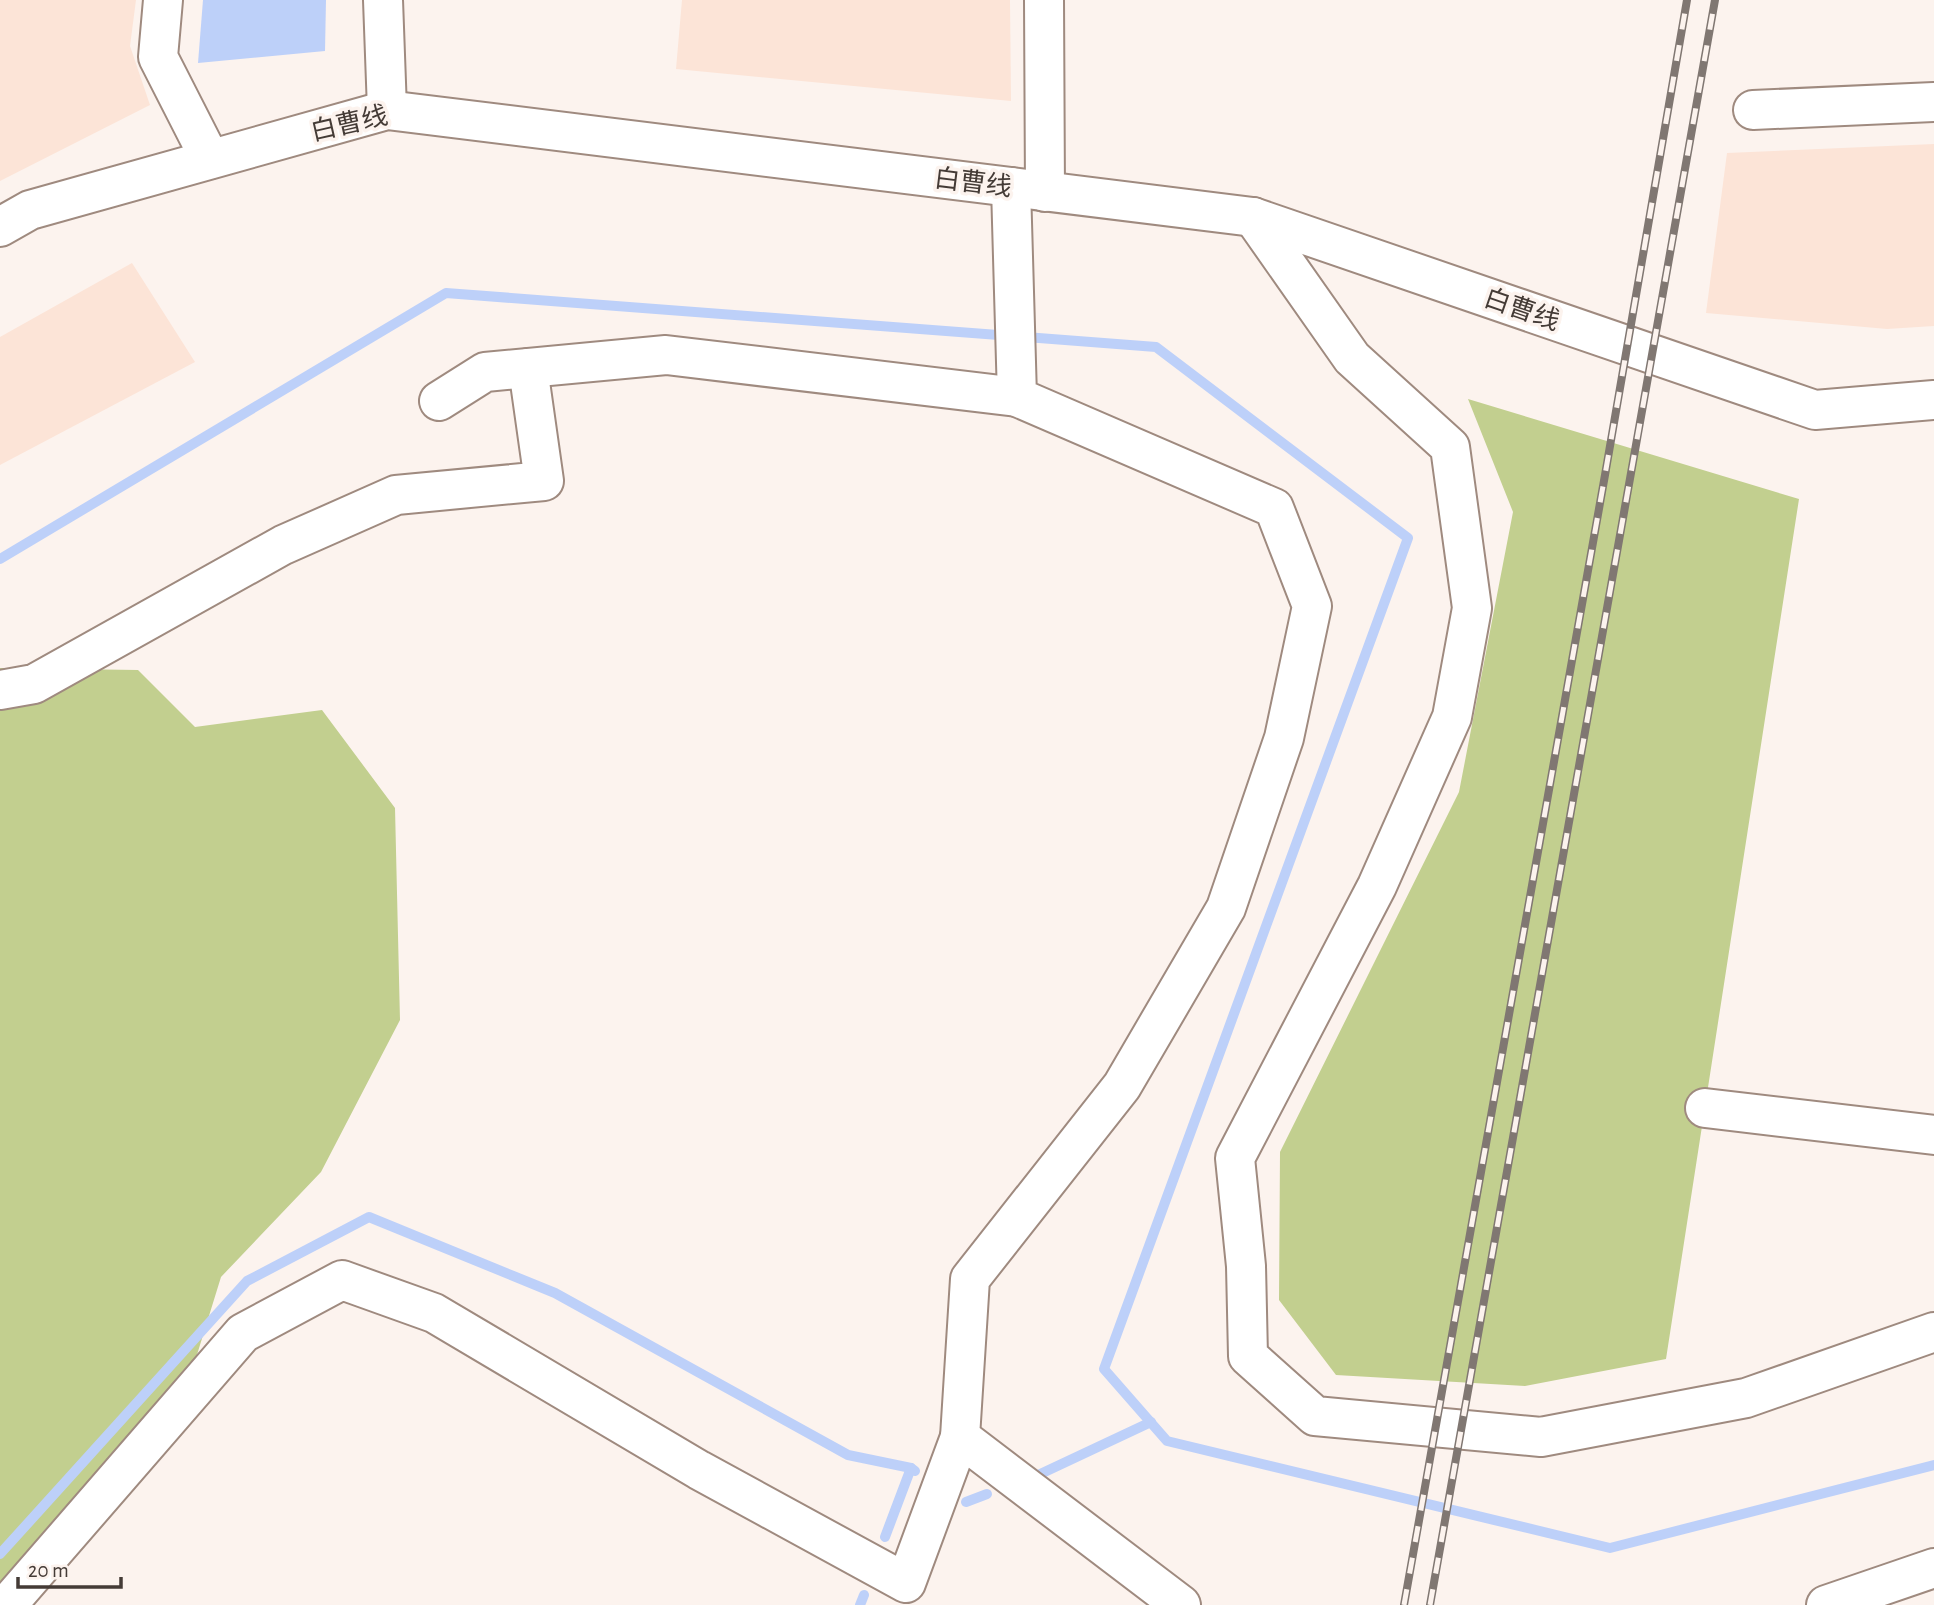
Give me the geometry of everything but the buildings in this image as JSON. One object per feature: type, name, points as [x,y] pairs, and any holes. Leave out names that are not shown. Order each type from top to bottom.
[{"type":"street","points":[[163,0],[158,57],[210,159]]},
{"type":"street","points":[[383,0],[387,110]]},
{"type":"street","points":[[1017,378],[1014,314],[1044,0]]},
{"type":"street","points":[[1753,110],[1934,102]]},
{"type":"street","name":"白曹线","points":[[0,227],[30,210],[387,110],[1253,217],[1815,410],[1934,400]]},
{"type":"street","points":[[1253,217],[1352,358],[1450,447],[1472,608],[1452,717],[1377,886],[1235,1158],[1246,1266],[1248,1356],[1315,1416],[1541,1437],[1746,1398],[1934,1332]]},
{"type":"street","points":[[7,1605],[243,1333],[342,1280],[434,1312],[699,1471],[906,1583],[960,1437],[970,1279],[1122,1086],[1226,908],[1284,738],[1312,606],[1274,508],[1017,378],[666,355],[485,372],[439,401]]},
{"type":"street","points":[[0,690],[34,684],[283,545],[396,495],[544,481],[528,368]]},
{"type":"street","points":[[1705,1108],[1934,1135]]},
{"type":"street","points":[[960,1437],[1181,1605]]},
{"type":"street","points":[[1826,1605],[1934,1568]]},
{"type":"shaded area","points":[[0,0],[136,0],[130,46],[150,105],[0,181]]},
{"type":"shaded area","points":[[682,0],[1010,0],[1011,101],[676,69]]},
{"type":"shaded area","points":[[1934,144],[1934,326],[1887,329],[1706,313],[1727,153]]},
{"type":"shaded area","points":[[132,263],[195,362],[0,465],[0,337]]},
{"type":"green space","points":[[1468,399],[1799,499],[1666,1359],[1525,1386],[1336,1375],[1279,1300],[1280,1152],[1459,792],[1513,512]]},
{"type":"green space","points":[[0,668],[138,670],[195,727],[322,710],[395,808],[400,1020],[321,1172],[221,1277],[183,1400],[73,1559],[34,1605],[0,1605]]},
{"type":"water","points":[[203,0],[326,0],[325,51],[198,63]]},
{"type":"waterway","points":[[0,559],[446,293],[1156,347],[1408,538],[1104,1369],[1167,1441],[1610,1548],[1934,1465]]},
{"type":"waterway","points":[[0,1554],[247,1281],[369,1217],[555,1293],[848,1455],[915,1471]]},
{"type":"waterway","points":[[1036,1476],[1151,1422]]},
{"type":"waterway","points":[[885,1537],[911,1468]]},
{"type":"waterway","points":[[966,1502],[987,1494]]},
{"type":"waterway","points":[[860,1605],[864,1595]]},
{"type":"railway","points":[[1404,1605],[1687,0]]},
{"type":"railway","points":[[1430,1605],[1715,0]]}]
